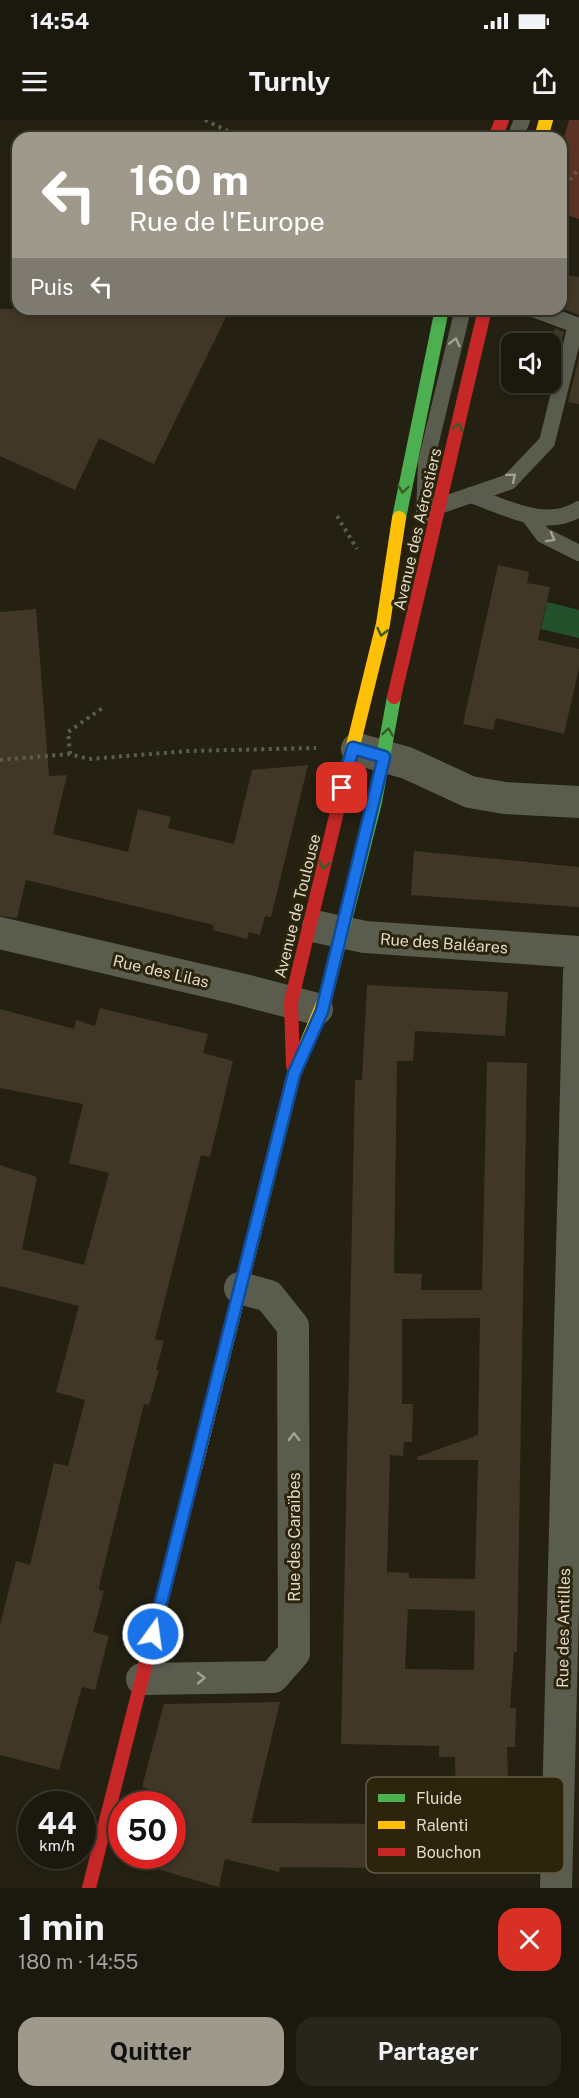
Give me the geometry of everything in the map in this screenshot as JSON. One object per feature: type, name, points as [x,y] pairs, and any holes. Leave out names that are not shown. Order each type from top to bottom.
[{"type":"main road","name":"Avenue des Aérostiers","points":[[338,748],[384,624],[404,482],[441,315]]},
{"type":"main road","name":"Avenue des Aérostiers","points":[[384,757],[392,706],[484,315]]},
{"type":"main road","name":"Avenue de Toulouse","points":[[294,1074],[291,1002],[311,925],[338,748]]},
{"type":"main road","name":"Avenue de Toulouse","points":[[89,1888],[294,1074],[322,1011],[384,757]]},
{"type":"street","points":[[338,748],[407,763],[470,792],[505,798],[579,802]]},
{"type":"street","name":"Rue des Baléares","points":[[311,925],[380,938],[579,952]]},
{"type":"street","name":"Rue des Lilas","points":[[0,933],[322,1011]]},
{"type":"street","name":"Rue des Antilles","points":[[559,1777],[579,972]]},
{"type":"street","name":"Rue des Caraïbes","points":[[142,1679],[273,1677],[294,1653],[293,1326],[269,1296],[240,1288]]},
{"type":"street","name":"Rue des Antilles","points":[[556,1873],[556,1888]]},
{"type":"lane","points":[[420,586],[426,462],[462,315]]},
{"type":"lane","points":[[439,506],[509,482],[547,442],[577,326],[549,315]]},
{"type":"lane","points":[[471,495],[529,516],[566,518],[579,509]]},
{"type":"lane","points":[[529,516],[543,535],[579,553]]},
{"type":"path","points":[[205,120],[230,132]]},
{"type":"path","points":[[567,184],[579,168]]},
{"type":"path","points":[[70,754],[68,732],[104,707]]},
{"type":"path","points":[[0,760],[70,754],[89,759],[188,751],[338,748]]},
{"type":"shaded area","points":[[569,120],[579,120],[579,219],[567,215],[565,132]]},
{"type":"shaded area","points":[[547,602],[579,610],[579,638],[541,629]]},
{"type":"building","points":[[568,275],[579,277],[579,315],[567,310]]},
{"type":"building","points":[[0,309],[12,309],[12,315],[227,315],[154,464],[99,438],[75,490],[0,456]]},
{"type":"building","points":[[555,328],[564,332],[561,343],[561,333],[554,333]]},
{"type":"building","points":[[579,357],[579,404],[568,402]]},
{"type":"building","points":[[498,565],[529,572],[527,583],[550,587],[538,640],[579,649],[579,668],[564,734],[496,718],[493,730],[463,724]]},
{"type":"building","points":[[36,609],[49,776],[67,775],[53,834],[128,852],[138,809],[171,817],[168,828],[234,844],[252,770],[308,765],[271,917],[265,916],[260,935],[249,932],[247,939],[213,930],[214,925],[26,880],[17,918],[0,916],[0,612]]},
{"type":"building","points":[[414,851],[579,867],[579,907],[411,895]]},
{"type":"building","points":[[367,985],[508,992],[505,1036],[415,1031],[413,1061],[397,1061],[394,1273],[422,1274],[421,1290],[482,1290],[487,1062],[527,1063],[517,1652],[514,1652],[510,1708],[516,1708],[515,1747],[507,1747],[508,1777],[455,1777],[455,1757],[439,1757],[439,1746],[341,1744],[355,1080],[362,1080]],"holes":[[[480,1318],[478,1435],[417,1457],[418,1460],[478,1460],[475,1579],[409,1578],[409,1573],[387,1572],[390,1455],[403,1456],[404,1442],[412,1442],[413,1404],[402,1404],[402,1319]],[[408,1609],[475,1611],[474,1670],[405,1669]]]},
{"type":"building","points":[[100,1008],[208,1034],[203,1053],[233,1061],[210,1157],[201,1155],[155,1339],[164,1341],[156,1370],[159,1370],[149,1405],[144,1404],[100,1582],[99,1590],[104,1591],[93,1632],[109,1636],[95,1690],[82,1687],[59,1770],[0,1755],[0,1625],[16,1561],[30,1565],[54,1463],[68,1466],[85,1400],[56,1392],[79,1306],[0,1286],[0,1165],[37,1177],[22,1249],[84,1265],[109,1173],[69,1163],[83,1104],[0,1088],[0,1009],[74,1029],[76,1020],[95,1026]]},
{"type":"building","points":[[280,1702],[251,1823],[366,1824],[366,1868],[280,1867],[279,1872],[225,1859],[219,1887],[157,1869],[186,1869],[186,1791],[157,1791],[142,1787],[164,1704]]},
{"type":"traffic: fast","points":[[399,518],[441,315]]},
{"type":"traffic: fast","points":[[325,999],[375,802],[394,697]]},
{"type":"traffic: slow","points":[[543,132],[546,120]]},
{"type":"traffic: slow","points":[[342,791],[383,624],[399,518]]},
{"type":"traffic: slow","points":[[195,1469],[294,1074],[325,999]]},
{"type":"traffic: jam","points":[[497,132],[502,120]]},
{"type":"traffic: jam","points":[[394,697],[484,315]]},
{"type":"traffic: jam","points":[[293,1066],[291,1002],[342,791]]},
{"type":"traffic: jam","points":[[89,1888],[195,1469]]},
{"type":"route","points":[[153,1634],[294,1074],[322,1011],[384,757],[353,748],[342,788]]}]
